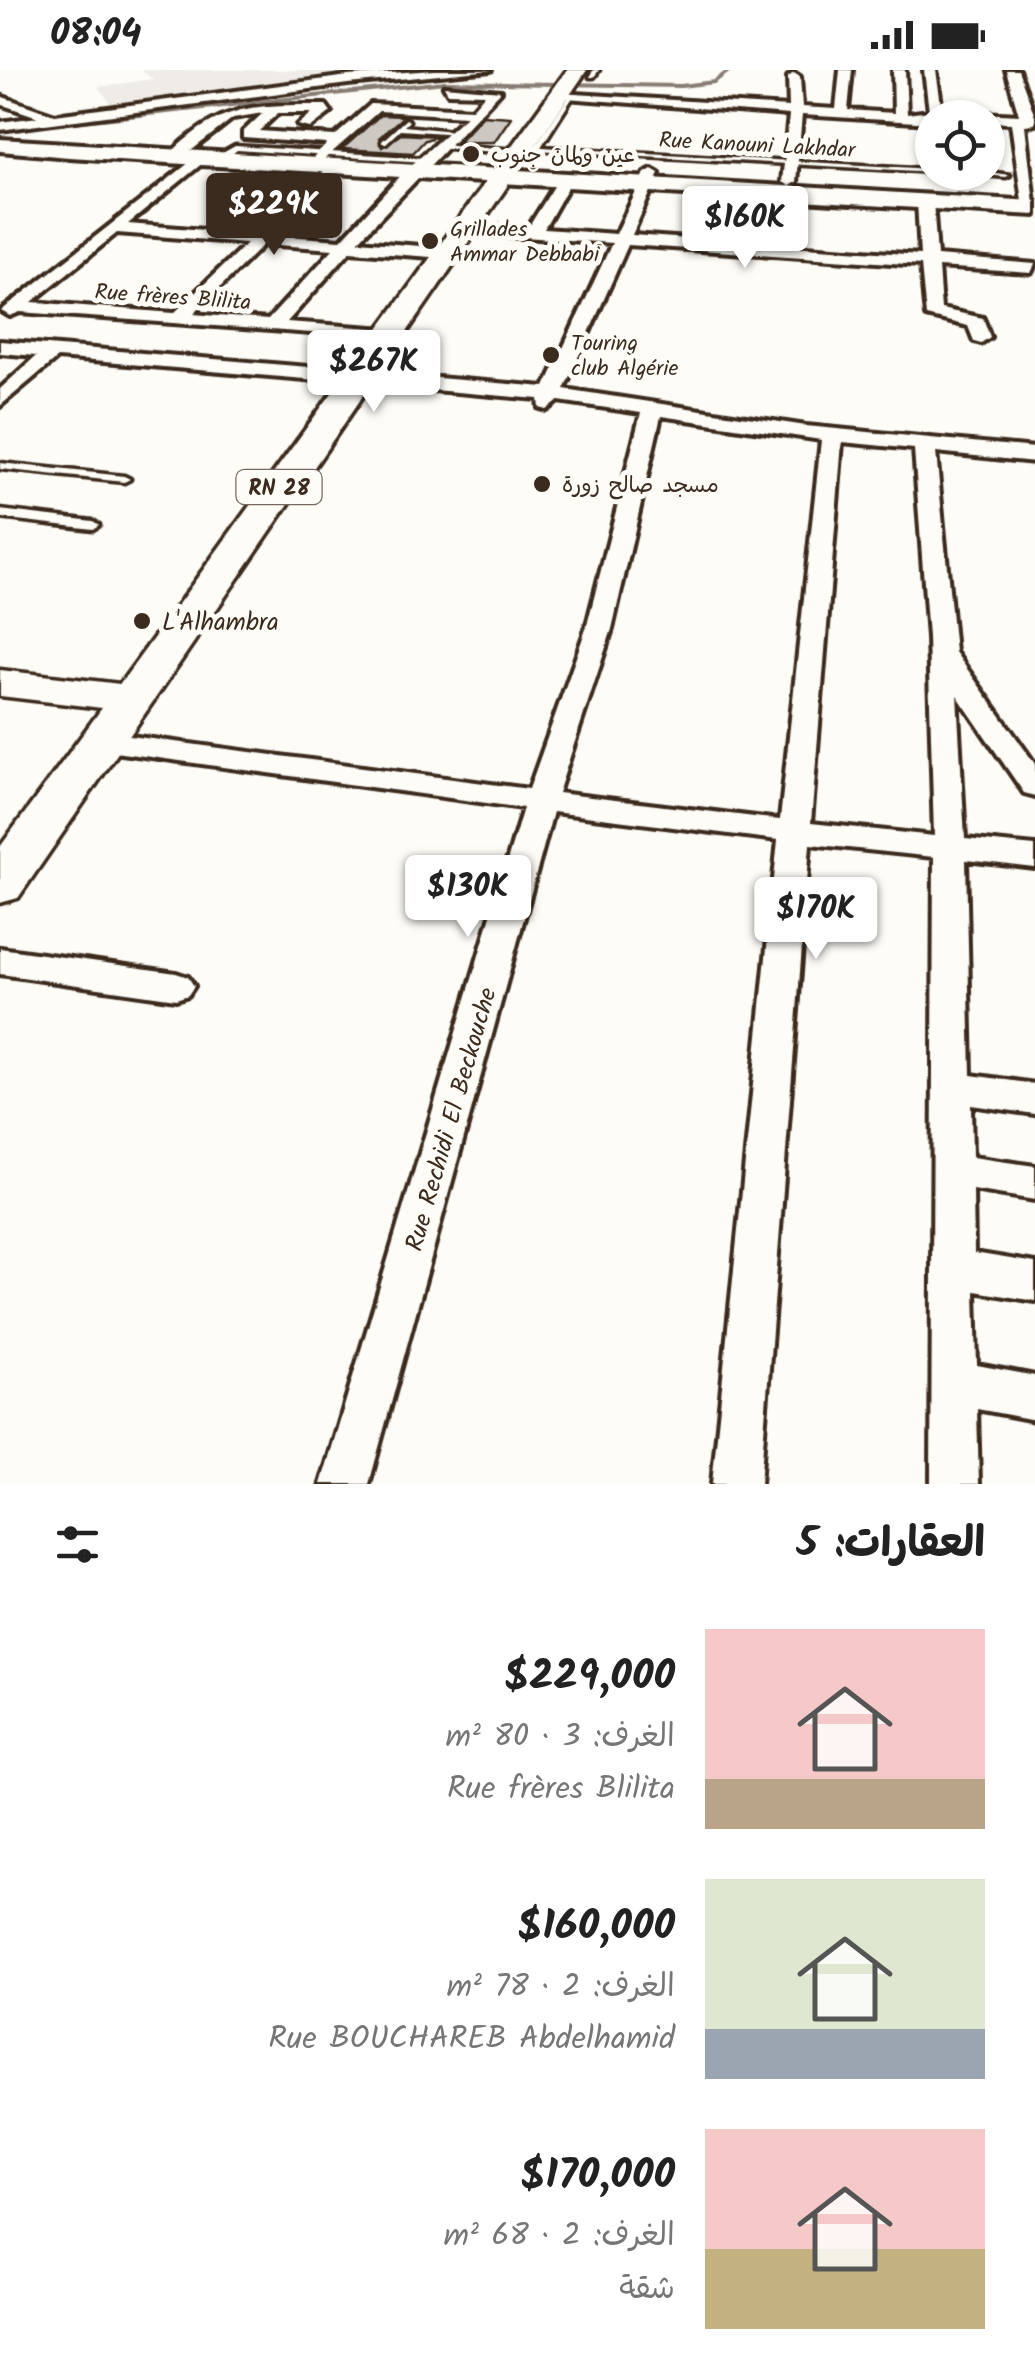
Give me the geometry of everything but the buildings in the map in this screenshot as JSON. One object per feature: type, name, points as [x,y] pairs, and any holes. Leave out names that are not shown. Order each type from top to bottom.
[{"type":"main road","name":"RN 28","points":[[0,885],[454,240],[576,83]]},
{"type":"main road","points":[[0,145],[325,162]]},
{"type":"main road","points":[[184,157],[419,167],[513,161],[650,178],[926,201],[1026,202]]},
{"type":"main road","points":[[513,161],[566,178],[790,173],[825,189],[1026,202]]},
{"type":"main road","points":[[0,683],[115,720]]},
{"type":"main road","points":[[0,706],[115,720]]},
{"type":"street","points":[[0,126],[348,80],[485,70]]},
{"type":"street","points":[[842,110],[846,70]]},
{"type":"street","points":[[900,70],[901,113]]},
{"type":"street","points":[[930,70],[933,100]]},
{"type":"street","points":[[1012,70],[1026,202]]},
{"type":"street","points":[[790,173],[794,78]]},
{"type":"street","points":[[576,83],[794,109],[915,116]]},
{"type":"street","points":[[273,326],[344,245],[495,91],[439,88]]},
{"type":"street","points":[[178,318],[260,239],[325,162],[338,140],[382,101],[359,96]]},
{"type":"street","points":[[0,320],[117,228],[229,115],[334,99]]},
{"type":"street","points":[[0,100],[56,118]]},
{"type":"street","points":[[305,125],[326,109],[278,107],[248,135],[338,140]]},
{"type":"street","points":[[376,107],[476,113]]},
{"type":"street","points":[[823,110],[915,115]]},
{"type":"street","points":[[1018,127],[1006,176],[1026,202]]},
{"type":"street","points":[[532,233],[566,178]]},
{"type":"street","points":[[550,399],[650,178]]},
{"type":"street","points":[[926,201],[926,260],[932,312],[976,322],[981,337]]},
{"type":"street","points":[[117,228],[344,245],[532,233],[1031,268]]},
{"type":"street","name":"Rue frères Blilita","points":[[16,306],[387,335]]},
{"type":"street","points":[[0,347],[48,356],[752,420],[832,434],[1035,455]]},
{"type":"street","points":[[0,357],[48,356]]},
{"type":"street","points":[[0,400],[48,356]]},
{"type":"street","name":"Rue Rechidi El Beckouche","points":[[346,1484],[541,801],[599,628],[653,410]]},
{"type":"street","points":[[736,1484],[777,1059],[792,831],[832,434]]},
{"type":"street","points":[[924,442],[942,653],[950,847],[955,1484]]},
{"type":"street","points":[[942,653],[1035,786]]},
{"type":"street","points":[[115,720],[541,801],[1035,856]]},
{"type":"street","points":[[0,960],[176,986]]},
{"type":"street","points":[[954,1088],[1035,1100]]},
{"type":"street","points":[[955,1171],[1035,1184]]},
{"type":"street","points":[[955,1269],[1035,1282]]},
{"type":"street","points":[[955,1383],[1035,1398]]},
{"type":"lane","points":[[384,142],[403,124],[459,132]]},
{"type":"lane","name":"Rue Kanouni Lakhdar","points":[[439,146],[513,161],[790,173],[915,171]]},
{"type":"lane","points":[[0,466],[124,479]]},
{"type":"lane","points":[[0,514],[93,525]]},
{"type":"shaded area","points":[[141,70],[337,70],[350,77],[115,108],[98,87],[153,79]]},
{"type":"waterway","points":[[0,130],[445,82],[681,86],[714,82],[730,70]]},
{"type":"place","name":"عين ولمان جنوب","points":[[471,154]]},
{"type":"place","name":"Grillades Ammar Debbabi","points":[[430,241]]},
{"type":"place","name":"Touring club Algérie","points":[[551,355]]},
{"type":"place","name":"مسجد صالح زورة","points":[[542,484]]},
{"type":"place","name":"L'Alhambra","points":[[142,621]]}]
